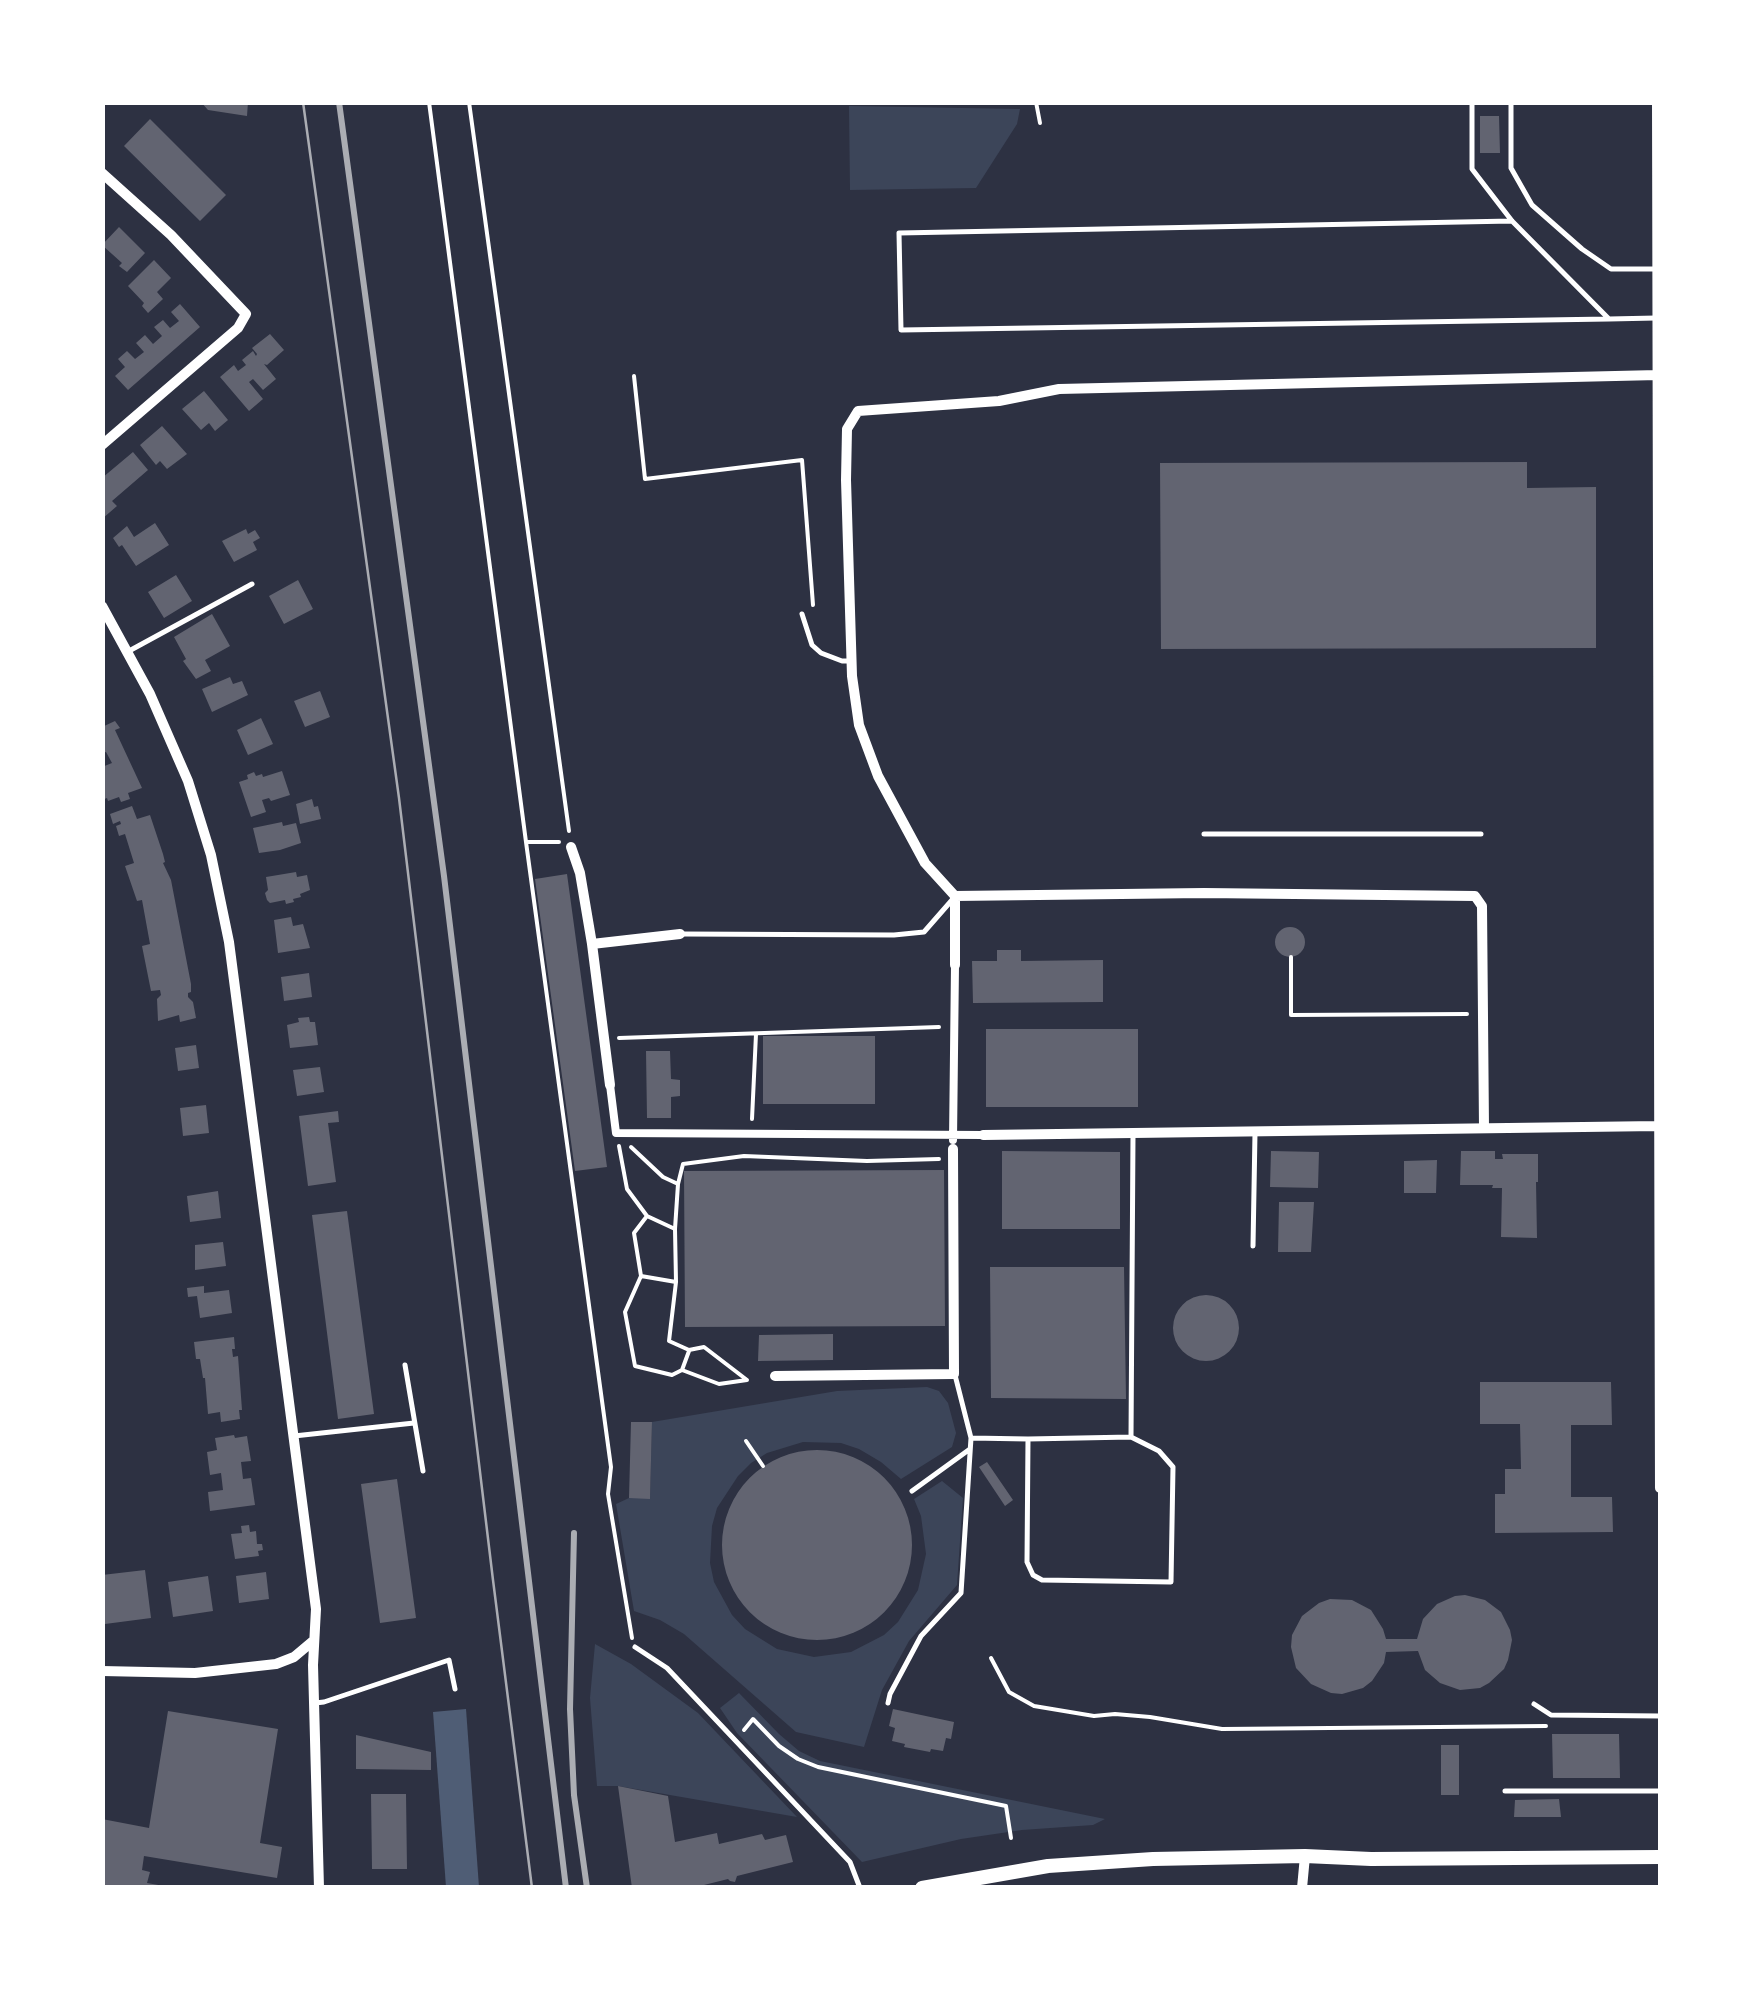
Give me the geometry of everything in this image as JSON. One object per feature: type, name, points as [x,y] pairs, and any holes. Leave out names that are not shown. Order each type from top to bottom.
[{"type":"main road","points":[[922,1888],[980,1876],[1102,1861],[1305,1856],[1660,1857]]},
{"type":"street","points":[[1658,102],[1660,1488]]},
{"type":"street","points":[[102,174],[171,235],[246,314],[238,328],[102,446]]},
{"type":"street","points":[[775,1376],[954,1374],[956,896],[926,864],[878,776],[860,725],[852,662],[846,480],[847,429],[858,411],[999,400],[1060,388],[1658,375]]},
{"type":"street","points":[[102,606],[156,705],[188,781],[211,854],[229,942],[316,1609],[319,1888]]},
{"type":"street","points":[[571,847],[580,873],[592,944],[616,1133],[953,1136],[1658,1126]]},
{"type":"street","points":[[956,896],[1472,894],[1482,906],[1484,1128]]},
{"type":"street","points":[[592,944],[680,934]]},
{"type":"street","points":[[102,1671],[195,1673],[276,1664],[294,1657],[314,1641]]},
{"type":"street","points":[[1302,1888],[1305,1856]]},
{"type":"lane","points":[[1472,102],[1472,170],[1512,222],[1609,319]]},
{"type":"lane","points":[[1511,102],[1511,168],[1532,204],[1582,249],[1612,269],[1658,269]]},
{"type":"lane","points":[[1512,222],[899,233],[901,330],[1658,318]]},
{"type":"lane","points":[[129,651],[252,584]]},
{"type":"lane","points":[[802,614],[812,644],[821,654],[852,662]]},
{"type":"lane","points":[[1204,834],[1481,834]]},
{"type":"lane","points":[[680,934],[924,932],[956,896]]},
{"type":"lane","points":[[1254,1246],[1255,1130]]},
{"type":"lane","points":[[1131,1437],[1133,1132]]},
{"type":"lane","points":[[405,1364],[423,1471]]},
{"type":"lane","points":[[888,1703],[921,1636],[961,1593],[971,1438],[954,1374]]},
{"type":"lane","points":[[294,1436],[414,1423]]},
{"type":"lane","points":[[971,1438],[1131,1437],[1159,1452],[1173,1467],[1171,1582],[1042,1580],[1033,1575],[1026,1562],[1028,1439]]},
{"type":"lane","points":[[912,1491],[970,1449]]},
{"type":"lane","points":[[636,1647],[667,1668],[850,1862],[860,1888]]},
{"type":"lane","points":[[315,1703],[449,1660],[455,1689]]},
{"type":"lane","points":[[1534,1704],[1551,1715],[1660,1716]]},
{"type":"lane","points":[[1504,1792],[1660,1792]]},
{"type":"path","points":[[429,102],[611,1466],[608,1494],[636,1647]]},
{"type":"path","points":[[469,102],[571,847],[550,840],[526,842]]},
{"type":"path","points":[[1036,102],[1040,123]]},
{"type":"path","points":[[634,376],[645,479],[802,460],[814,615]]},
{"type":"path","points":[[1290,957],[1290,1015],[1482,1014]]},
{"type":"path","points":[[604,1038],[954,1027]]},
{"type":"path","points":[[752,1134],[756,1034]]},
{"type":"path","points":[[616,1133],[663,1177],[678,1184]]},
{"type":"path","points":[[616,1133],[627,1188],[648,1216],[676,1229]]},
{"type":"path","points":[[682,1370],[720,1384],[747,1380],[704,1347],[689,1350],[669,1341],[676,1282],[678,1184],[683,1164],[744,1156],[867,1161],[953,1154]]},
{"type":"path","points":[[648,1216],[634,1233],[641,1276],[625,1312],[635,1366],[672,1376],[682,1370],[689,1350]]},
{"type":"path","points":[[641,1276],[676,1282]]},
{"type":"path","points":[[746,1441],[763,1466]]},
{"type":"path","points":[[992,1658],[1008,1692],[1034,1706],[1094,1716],[1150,1716],[1222,1728],[1544,1726]]},
{"type":"path","points":[[734,1741],[753,1719],[779,1746],[818,1768],[1006,1806],[1011,1838]]},
{"type":"shaded area","points":[[849,106],[1020,109],[1017,124],[976,188],[850,190]]},
{"type":"shaded area","points":[[927,1387],[939,1391],[948,1403],[956,1433],[952,1447],[901,1479],[859,1449],[841,1443],[803,1442],[767,1453],[751,1463],[717,1508],[710,1563],[714,1582],[732,1615],[745,1629],[777,1649],[814,1657],[851,1652],[884,1635],[898,1622],[918,1590],[926,1554],[921,1516],[914,1499],[942,1481],[963,1498],[957,1585],[909,1641],[882,1690],[864,1747],[796,1732],[684,1634],[634,1611],[616,1504],[629,1498],[650,1498],[652,1422],[837,1391]]},
{"type":"shaded area","points":[[595,1644],[631,1664],[698,1713],[797,1817],[618,1786],[597,1786],[590,1698]]},
{"type":"shaded area","points":[[739,1693],[799,1751],[820,1761],[1105,1819],[1093,1825],[961,1839],[862,1862],[737,1733],[720,1708]]},
{"type":"shaded area","points":[[466,1709],[479,1887],[446,1887],[433,1712]]},
{"type":"building","points":[[201,102],[248,102],[247,116],[208,110]]},
{"type":"building","points":[[1480,116],[1499,116],[1500,153],[1480,153]]},
{"type":"building","points":[[150,119],[226,195],[200,221],[124,146]]},
{"type":"building","points":[[119,227],[145,253],[127,272],[102,245]]},
{"type":"building","points":[[154,260],[171,278],[157,292],[163,299],[148,313],[128,286]]},
{"type":"building","points":[[180,304],[200,327],[128,390],[115,376],[125,367],[118,359],[127,351],[135,359],[144,352],[136,343],[145,335],[153,344],[162,336],[154,327],[163,320],[170,328],[179,321],[171,312]]},
{"type":"building","points":[[270,334],[284,350],[264,364],[276,379],[263,390],[253,379],[249,382],[263,399],[249,411],[220,377],[234,365],[238,371],[246,365],[242,360],[253,351],[256,356],[252,348]]},
{"type":"building","points":[[204,391],[228,420],[215,431],[209,423],[201,430],[182,409]]},
{"type":"building","points":[[162,426],[187,454],[167,469],[160,461],[156,465],[140,445]]},
{"type":"building","points":[[133,452],[148,470],[112,501],[117,506],[102,519],[102,478]]},
{"type":"building","points":[[1527,462],[1527,488],[1596,487],[1596,648],[1161,649],[1160,463]]},
{"type":"building","points":[[155,523],[169,545],[136,566],[113,538],[127,526],[134,537]]},
{"type":"building","points":[[246,529],[248,534],[255,530],[260,538],[253,542],[257,550],[234,562],[222,541]]},
{"type":"building","points":[[176,575],[192,601],[164,618],[148,592]]},
{"type":"building","points":[[298,580],[313,609],[284,624],[269,596]]},
{"type":"building","points":[[212,614],[230,646],[205,660],[211,671],[196,679],[183,661],[186,659],[174,637]]},
{"type":"building","points":[[230,677],[233,684],[242,681],[248,695],[212,712],[202,689]]},
{"type":"building","points":[[320,691],[330,717],[305,727],[294,701]]},
{"type":"building","points":[[261,718],[273,744],[248,755],[237,730]]},
{"type":"building","points":[[115,721],[120,728],[115,730],[142,788],[128,793],[130,799],[121,802],[119,797],[102,800],[102,767],[112,763],[106,752],[102,753],[102,727]]},
{"type":"building","points":[[282,771],[290,795],[262,800],[266,812],[251,817],[239,782],[254,772],[263,777]]},
{"type":"building","points":[[312,799],[321,819],[300,824],[296,804]]},
{"type":"building","points":[[132,806],[137,819],[150,815],[171,880],[191,984],[188,997],[196,1018],[180,1022],[179,1015],[158,1021],[157,999],[161,995],[160,990],[151,991],[142,946],[150,944],[142,900],[137,901],[125,866],[134,863],[125,834],[119,836],[116,826],[120,821],[113,824],[110,814]]},
{"type":"building","points":[[282,822],[283,826],[296,823],[301,843],[259,853],[253,828]]},
{"type":"building","points":[[296,872],[297,877],[307,875],[310,890],[294,902],[270,903],[265,893],[266,877]]},
{"type":"building","points":[[567,874],[607,1167],[575,1171],[535,879]]},
{"type":"building","points":[[291,917],[293,926],[303,924],[310,948],[278,953],[274,920]]},
{"type":"building","points":[[1290,927],[1304,936],[1305,942],[1296,956],[1290,957],[1276,948],[1275,942],[1284,928]]},
{"type":"building","points":[[997,950],[1021,950],[1021,961],[1103,960],[1103,1002],[973,1003],[972,961],[997,961]]},
{"type":"building","points":[[309,973],[312,997],[284,1001],[281,977]]},
{"type":"building","points":[[309,1017],[310,1022],[315,1022],[318,1045],[290,1048],[287,1025]]},
{"type":"building","points":[[986,1029],[1138,1029],[1138,1107],[986,1107]]},
{"type":"building","points":[[763,1036],[875,1036],[875,1104],[763,1104]]},
{"type":"building","points":[[196,1045],[199,1068],[178,1071],[175,1048]]},
{"type":"building","points":[[646,1051],[670,1051],[671,1079],[680,1080],[680,1096],[671,1097],[671,1118],[647,1118]]},
{"type":"building","points":[[320,1067],[324,1092],[297,1096],[293,1070]]},
{"type":"building","points":[[206,1105],[209,1133],[183,1136],[180,1108]]},
{"type":"building","points":[[338,1111],[339,1122],[328,1123],[336,1182],[308,1186],[299,1116]]},
{"type":"building","points":[[1002,1151],[1120,1152],[1120,1229],[1002,1229]]},
{"type":"building","points":[[1271,1151],[1319,1152],[1318,1188],[1270,1187]]},
{"type":"building","points":[[1461,1151],[1495,1151],[1495,1159],[1503,1159],[1502,1154],[1538,1154],[1537,1238],[1501,1237],[1502,1188],[1460,1185]]},
{"type":"building","points":[[1437,1160],[1436,1193],[1404,1193],[1404,1161]]},
{"type":"building","points":[[944,1170],[945,1326],[685,1327],[684,1171]]},
{"type":"building","points":[[218,1191],[221,1218],[190,1222],[187,1196]]},
{"type":"building","points":[[1279,1202],[1314,1202],[1311,1252],[1278,1252]]},
{"type":"building","points":[[347,1211],[374,1414],[338,1419],[312,1215]]},
{"type":"building","points":[[223,1242],[226,1266],[195,1270],[195,1245]]},
{"type":"building","points":[[990,1267],[1124,1267],[1126,1399],[991,1398]]},
{"type":"building","points":[[204,1286],[204,1293],[229,1290],[232,1313],[200,1318],[197,1296],[188,1297],[187,1288]]},
{"type":"building","points":[[1206,1295],[1229,1305],[1239,1328],[1229,1351],[1206,1361],[1183,1351],[1173,1328],[1183,1305]]},
{"type":"building","points":[[833,1334],[833,1360],[758,1361],[759,1335]]},
{"type":"building","points":[[234,1337],[232,1349],[233,1357],[238,1356],[242,1410],[240,1419],[221,1422],[220,1412],[208,1414],[205,1378],[200,1359],[196,1359],[194,1342]]},
{"type":"building","points":[[1480,1382],[1611,1382],[1612,1425],[1571,1425],[1571,1497],[1612,1497],[1613,1532],[1495,1533],[1495,1494],[1505,1494],[1505,1469],[1521,1469],[1520,1424],[1480,1424]]},
{"type":"building","points":[[631,1422],[652,1422],[650,1499],[629,1498]]},
{"type":"building","points":[[247,1436],[251,1461],[241,1462],[243,1479],[251,1478],[255,1505],[210,1511],[208,1492],[223,1490],[221,1473],[210,1475],[207,1452],[217,1450],[215,1438]]},
{"type":"building","points":[[817,1450],[853,1457],[884,1478],[905,1509],[912,1545],[905,1581],[884,1612],[853,1633],[817,1640],[781,1633],[750,1612],[729,1581],[722,1545],[729,1509],[750,1478],[781,1457]]},
{"type":"building","points":[[987,1462],[1013,1500],[1005,1506],[979,1467]]},
{"type":"building","points":[[397,1479],[416,1618],[380,1623],[361,1484]]},
{"type":"building","points":[[249,1525],[250,1532],[256,1531],[257,1544],[262,1544],[263,1550],[258,1551],[259,1556],[235,1559],[231,1534],[242,1533],[241,1526]]},
{"type":"building","points":[[145,1570],[151,1618],[105,1624],[102,1575]]},
{"type":"building","points":[[266,1572],[269,1599],[239,1603],[236,1576]]},
{"type":"building","points":[[208,1576],[213,1611],[173,1617],[168,1582]]},
{"type":"building","points":[[1465,1595],[1485,1600],[1501,1612],[1512,1640],[1504,1669],[1480,1688],[1460,1690],[1440,1683],[1425,1670],[1418,1651],[1386,1652],[1372,1681],[1342,1694],[1311,1684],[1296,1668],[1292,1635],[1302,1616],[1319,1603],[1352,1600],[1371,1610],[1386,1639],[1417,1639],[1423,1619],[1437,1604]]},
{"type":"building","points":[[893,1709],[954,1722],[951,1739],[946,1738],[943,1751],[904,1747],[905,1744],[892,1741],[895,1728],[889,1726]]},
{"type":"building","points":[[168,1711],[278,1729],[260,1843],[282,1847],[277,1878],[144,1856],[142,1870],[150,1872],[147,1883],[163,1888],[102,1888],[102,1819],[149,1828]]},
{"type":"building","points":[[1552,1734],[1619,1734],[1620,1778],[1553,1778]]},
{"type":"building","points":[[356,1735],[431,1752],[431,1770],[356,1769]]},
{"type":"building","points":[[1441,1745],[1459,1745],[1459,1795],[1441,1795]]},
{"type":"building","points":[[618,1786],[668,1796],[675,1842],[717,1833],[719,1844],[762,1834],[765,1840],[786,1835],[793,1862],[737,1876],[735,1882],[728,1879],[692,1888],[632,1888]]},
{"type":"building","points":[[371,1794],[406,1794],[407,1869],[372,1869]]},
{"type":"building","points":[[1559,1799],[1561,1817],[1514,1817],[1515,1800]]},
{"type":"tram line","points":[[303,102],[399,798],[532,1888]]},
{"type":"railway","points":[[339,102],[444,876],[566,1888]]},
{"type":"railway","points":[[574,1533],[570,1709],[574,1795],[587,1888]]}]
